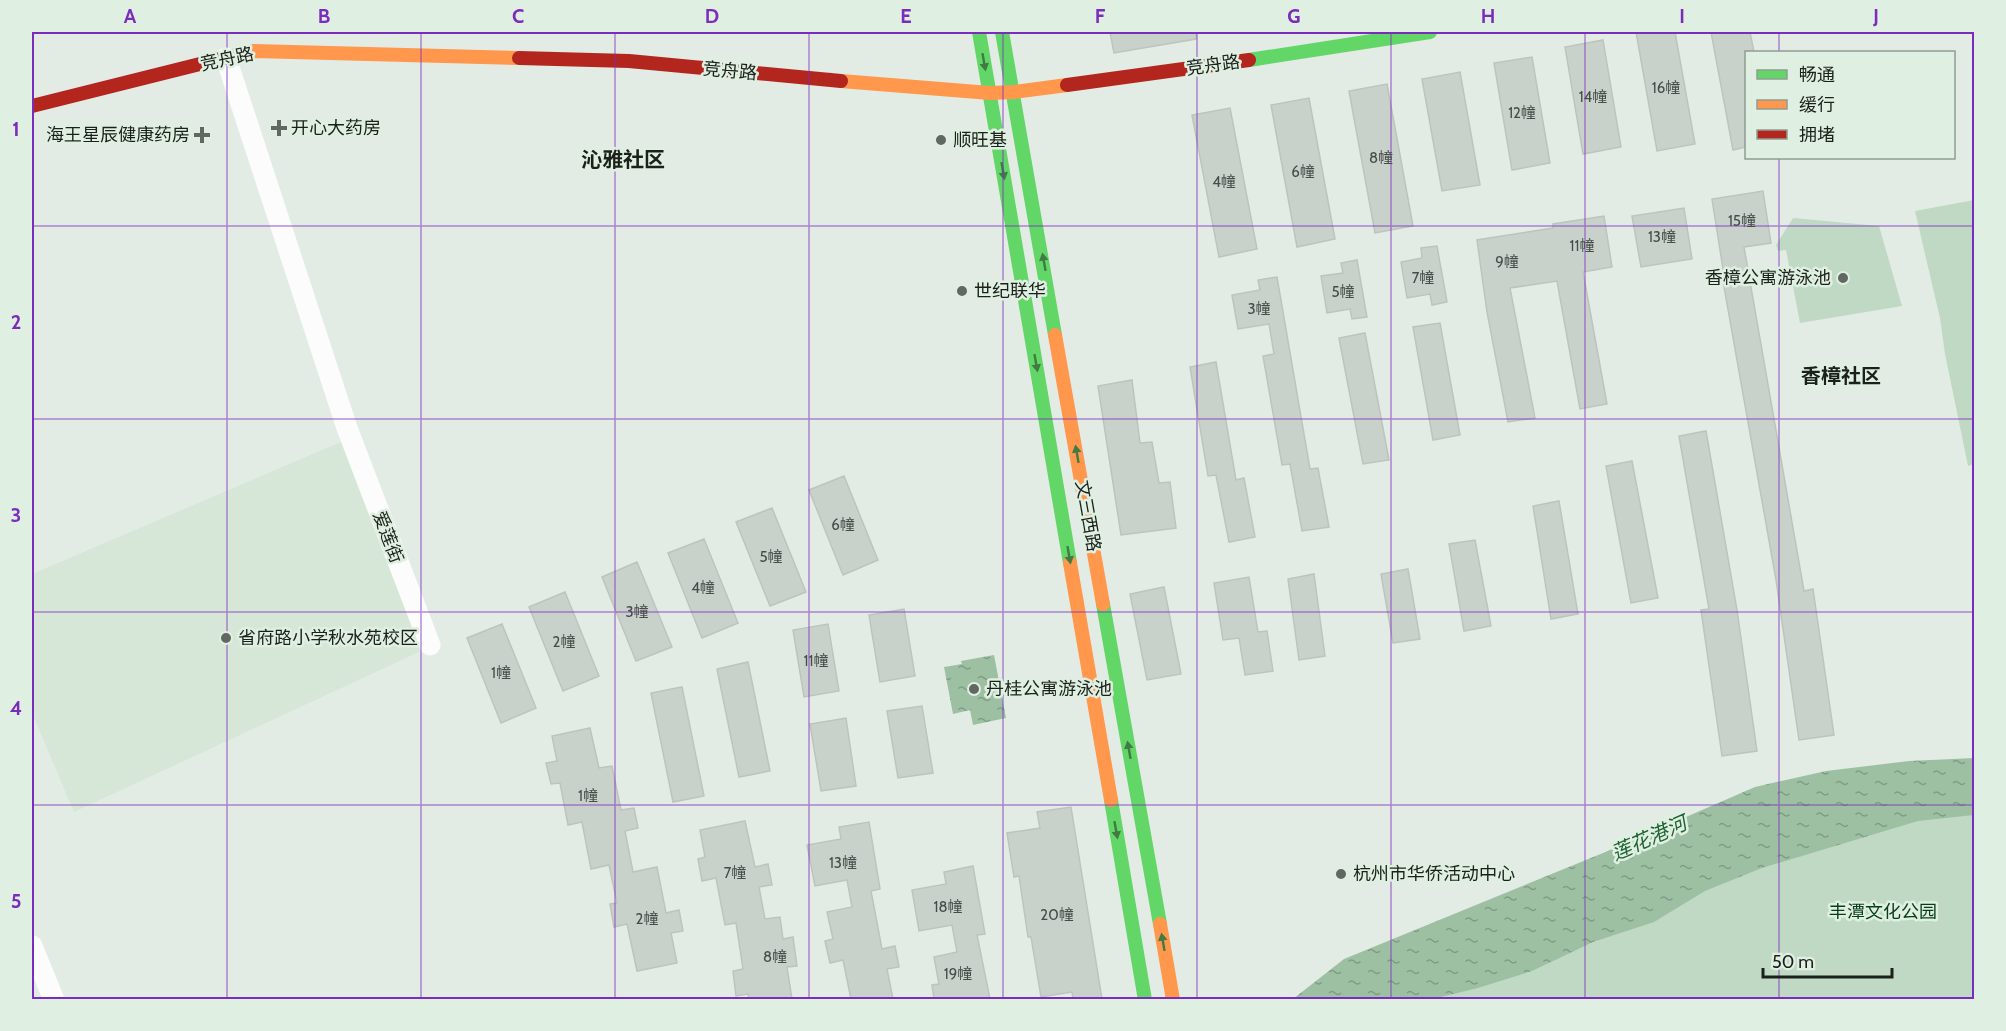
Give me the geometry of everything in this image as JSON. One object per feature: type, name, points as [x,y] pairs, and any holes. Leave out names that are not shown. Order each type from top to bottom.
[{"type":"main road","name":"文三西路","points":[[978,32],[1145,999]]},
{"type":"main road","name":"文三西路","points":[[1002,32],[1173,999]]},
{"type":"main road","name":"竞舟路","points":[[32,106],[254,51],[628,61],[990,93],[1014,92],[1239,62],[1430,32]]},
{"type":"street","name":"爱莲街","points":[[226,58],[347,428],[430,645]]},
{"type":"street","points":[[32,946],[54,999]]},
{"type":"shaded area","name":"省府路小学秋水苑校区","points":[[357,435],[422,623],[419,652],[74,812],[32,713],[32,574]]},
{"type":"green space","points":[[1974,200],[1974,464],[1968,466],[1940,318],[1915,211]]},
{"type":"green space","name":"香樟公寓游泳池","points":[[1793,218],[1879,226],[1902,306],[1800,323],[1786,250],[1778,251],[1776,245]]},
{"type":"green space","name":"丰潭文化公园","points":[[1974,802],[1974,998],[1431,1000],[1781,843]]},
{"type":"water","name":"丹桂公寓游泳池","points":[[994,655],[1006,718],[973,725],[970,710],[953,714],[944,667],[962,664],[961,661]]},
{"type":"water","name":"莲花港河","points":[[1974,758],[1974,815],[1918,821],[1762,868],[1705,891],[1654,922],[1593,942],[1532,971],[1478,988],[1432,999],[1293,999],[1344,959],[1603,853],[1755,787],[1826,771],[1909,761]]},
{"type":"building","points":[[1110,32],[1196,32],[1196,39],[1114,53]]},
{"type":"building","points":[[1636,32],[1675,32],[1695,144],[1657,151]]},
{"type":"building","points":[[1711,32],[1750,32],[1754,51],[1745,51],[1745,147],[1733,150]]},
{"type":"building","points":[[1603,40],[1621,147],[1583,154],[1565,47]]},
{"type":"building","points":[[1532,57],[1550,163],[1512,170],[1494,63]]},
{"type":"building","points":[[1460,72],[1480,185],[1442,191],[1422,79]]},
{"type":"building","points":[[1387,84],[1413,226],[1375,233],[1349,91]]},
{"type":"building","points":[[1309,98],[1335,239],[1297,247],[1271,105]]},
{"type":"building","points":[[1230,108],[1257,249],[1219,257],[1192,115]]},
{"type":"building","points":[[1763,191],[1771,243],[1744,247],[1804,591],[1813,589],[1834,735],[1799,740],[1776,580],[1721,270],[1723,269],[1712,199]]},
{"type":"building","points":[[1684,208],[1692,259],[1641,267],[1632,216]]},
{"type":"building","points":[[1604,216],[1612,267],[1583,272],[1607,404],[1580,409],[1557,281],[1510,288],[1535,418],[1508,422],[1487,312],[1477,240],[1553,228],[1553,224]]},
{"type":"building","points":[[1437,246],[1447,302],[1432,305],[1430,294],[1407,298],[1401,262],[1422,258],[1421,248]]},
{"type":"building","points":[[1357,260],[1367,317],[1352,319],[1350,309],[1327,313],[1321,276],[1343,273],[1341,263]]},
{"type":"building","points":[[1277,277],[1310,469],[1318,468],[1329,527],[1302,531],[1290,464],[1282,465],[1263,356],[1274,354],[1269,324],[1238,329],[1232,295],[1260,290],[1258,280]]},
{"type":"building","points":[[1440,323],[1460,435],[1433,440],[1413,327]]},
{"type":"building","points":[[1365,333],[1389,460],[1363,464],[1339,338]]},
{"type":"building","points":[[1216,362],[1236,480],[1244,478],[1255,537],[1229,542],[1216,475],[1208,476],[1190,367]]},
{"type":"building","points":[[1132,380],[1140,443],[1152,442],[1159,483],[1170,482],[1176,528],[1121,535],[1098,386]]},
{"type":"building","points":[[1706,431],[1737,610],[1757,751],[1722,756],[1701,610],[1709,609],[1679,436]]},
{"type":"building","points":[[1632,461],[1658,598],[1631,603],[1606,466]]},
{"type":"building","points":[[844,476],[878,560],[843,575],[809,490]]},
{"type":"building","points":[[1559,501],[1578,614],[1551,619],[1533,506]]},
{"type":"building","points":[[772,508],[806,592],[770,606],[736,522]]},
{"type":"building","points":[[704,539],[738,623],[702,638],[668,553]]},
{"type":"building","points":[[1475,540],[1491,626],[1464,631],[1449,544]]},
{"type":"building","points":[[637,562],[672,647],[636,661],[602,577]]},
{"type":"building","points":[[1408,569],[1420,639],[1393,643],[1381,574]]},
{"type":"building","points":[[1314,574],[1325,656],[1299,660],[1288,579]]},
{"type":"building","points":[[1249,577],[1258,632],[1267,631],[1273,671],[1245,675],[1239,638],[1223,640],[1214,583]]},
{"type":"building","points":[[1164,587],[1181,674],[1147,680],[1130,594]]},
{"type":"building","points":[[565,592],[599,676],[563,691],[529,607]]},
{"type":"building","points":[[904,609],[915,676],[880,682],[869,615]]},
{"type":"building","points":[[502,624],[536,708],[501,723],[467,638]]},
{"type":"building","points":[[828,624],[839,691],[804,697],[793,630]]},
{"type":"building","points":[[748,662],[770,771],[739,777],[717,669]]},
{"type":"building","points":[[682,687],[704,796],[673,802],[651,693]]},
{"type":"building","points":[[922,706],[933,773],[898,778],[887,711]]},
{"type":"building","points":[[846,718],[856,786],[821,791],[810,724]]},
{"type":"building","points":[[590,728],[599,768],[612,766],[621,810],[634,808],[638,828],[625,831],[633,872],[657,867],[666,913],[679,910],[683,931],[671,933],[677,963],[637,971],[627,924],[614,927],[610,904],[617,903],[609,865],[591,869],[582,822],[568,825],[560,783],[551,784],[546,763],[557,761],[552,736]]},
{"type":"building","points":[[1071,807],[1102,999],[1073,999],[1072,992],[1041,997],[1031,937],[1028,937],[1019,876],[1014,877],[1007,833],[1040,828],[1037,812]]},
{"type":"building","points":[[745,821],[755,867],[768,864],[772,885],[759,887],[765,919],[780,917],[783,939],[793,937],[797,966],[787,967],[792,999],[749,999],[748,994],[736,996],[733,971],[743,969],[736,923],[725,925],[716,878],[702,881],[698,859],[705,857],[700,830]]},
{"type":"building","points":[[869,822],[880,889],[871,891],[882,949],[895,946],[899,967],[887,969],[893,999],[851,999],[843,960],[830,963],[825,941],[833,939],[827,912],[852,907],[847,880],[815,886],[807,845],[841,839],[839,827]]},
{"type":"building","points":[[973,866],[985,934],[977,935],[990,999],[934,999],[932,985],[939,984],[934,957],[957,952],[952,925],[919,931],[912,890],[946,884],[944,872]]},
{"type":"traffic: fast","points":[[979,32],[1070,563]]},
{"type":"traffic: fast","points":[[1002,32],[1055,335]]},
{"type":"traffic: fast","points":[[1249,60],[1430,32]]},
{"type":"traffic: fast","points":[[1103,604],[1160,924]]},
{"type":"traffic: fast","points":[[1111,800],[1145,1000]]},
{"type":"traffic: slow","points":[[228,57],[254,51],[519,58]]},
{"type":"traffic: slow","points":[[841,81],[990,93],[1067,85]]},
{"type":"traffic: slow","points":[[1055,335],[1103,604]]},
{"type":"traffic: slow","points":[[1070,563],[1111,800]]},
{"type":"traffic: slow","points":[[1160,924],[1173,1000]]},
{"type":"traffic: jam","points":[[32,106],[228,57]]},
{"type":"traffic: jam","points":[[519,58],[629,61],[841,81]]},
{"type":"traffic: jam","points":[[1067,85],[1249,60]]},
{"type":"place","name":"开心大药房","points":[[279,128]]},
{"type":"place","name":"海王星辰健康药房","points":[[202,135]]},
{"type":"place","name":"顺旺基","points":[[941,140]]},
{"type":"place","name":"香樟公寓游泳池","points":[[1843,278]]},
{"type":"place","name":"世纪联华","points":[[962,291]]},
{"type":"place","name":"省府路小学秋水苑校区","points":[[226,638]]},
{"type":"place","name":"丹桂公寓游泳池","points":[[974,689]]},
{"type":"place","name":"杭州市华侨活动中心","points":[[1341,874]]},
{"type":"district","name":"沁雅社区","points":[[623,159]]},
{"type":"district","name":"香樟社区","points":[[1841,376]]}]
